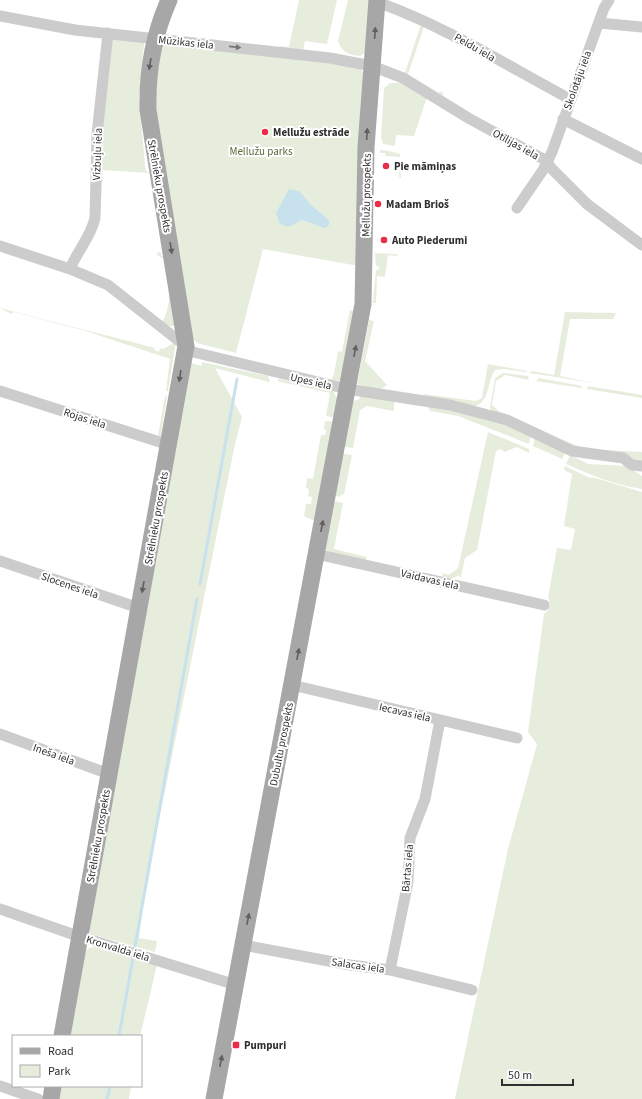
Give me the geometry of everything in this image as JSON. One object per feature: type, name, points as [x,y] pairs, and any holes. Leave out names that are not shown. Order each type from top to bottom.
[{"type":"main road","name":"Strēlnieku prospekts","points":[[62,1035],[186,346],[148,110],[147,80],[154,38],[169,0]]},
{"type":"main road","name":"Mellužu prospekts","points":[[347,389],[364,304],[365,189],[377,1]]},
{"type":"main road","name":"Dubultu prospekts","points":[[214,1099],[347,389]]},
{"type":"main road","points":[[51,1099],[53,1087]]},
{"type":"street","name":"Skolotāju iela","points":[[517,208],[547,161],[598,22],[609,0]]},
{"type":"street","name":"Peldu iela","points":[[377,1],[456,35],[473,46],[570,99]]},
{"type":"street","name":"Mūzikas iela","points":[[0,16],[75,30],[330,58],[372,66]]},
{"type":"street","points":[[598,22],[642,27]]},
{"type":"street","name":"Vizbuļu iela","points":[[70,269],[73,259],[92,230],[95,218],[97,134],[108,33]]},
{"type":"street","name":"Otīlijas iela","points":[[372,66],[403,78],[470,119],[547,161],[550,167],[587,204],[642,245]]},
{"type":"street","points":[[563,119],[642,159]]},
{"type":"street","name":"Upes iela","points":[[0,246],[70,269],[100,281],[115,289],[193,352],[347,389],[457,407],[507,420],[572,451],[623,458],[632,466],[642,466]]},
{"type":"street","name":"Rojas iela","points":[[0,391],[169,445]]},
{"type":"street","name":"Vaidavas iela","points":[[316,554],[544,606]]},
{"type":"street","name":"Slocenes iela","points":[[0,561],[139,608]]},
{"type":"street","name":"Iecavas iela","points":[[292,685],[517,738]]},
{"type":"street","name":"Bārtas iela","points":[[390,970],[408,882],[410,838],[425,799],[440,720]]},
{"type":"street","name":"Ineša iela","points":[[0,734],[109,774]]},
{"type":"street","name":"Kronvalda iela","points":[[0,909],[236,985]]},
{"type":"street","name":"Salacas iela","points":[[243,945],[350,965],[390,970],[472,990]]},
{"type":"street","points":[[0,1086],[38,1099]]},
{"type":"green space","points":[[299,0],[337,0],[327,44],[305,41],[303,51],[282,50],[278,46],[289,47]]},
{"type":"green space","points":[[348,0],[370,0],[366,52],[360,56],[352,55],[346,52],[341,48],[338,41]]},
{"type":"green space","points":[[423,25],[454,40],[453,42],[424,27],[408,74],[439,93],[440,91],[444,94],[442,95],[405,73],[420,27]]},
{"type":"green space","points":[[114,39],[144,42],[139,98],[145,165],[146,171],[150,173],[103,170],[100,216],[100,161],[109,44]]},
{"type":"green space","name":"Mellužu parks","points":[[167,44],[329,61],[361,69],[366,77],[359,266],[263,249],[236,353],[197,343],[190,337],[153,111],[161,46]]},
{"type":"green space","points":[[390,83],[403,83],[427,97],[414,136],[396,135],[395,146],[383,144],[381,138],[384,88]]},
{"type":"green space","points":[[380,150],[400,154],[401,178],[399,177],[400,157],[385,156],[385,153],[380,153]]},
{"type":"green space","points":[[158,252],[161,253],[161,256],[168,256],[176,326],[166,326],[159,319],[163,321],[166,314],[169,291],[166,260],[157,255]]},
{"type":"green space","points":[[375,253],[397,254],[397,256],[388,255],[385,277],[377,276],[376,303],[373,303],[376,270],[378,270],[379,266],[376,266]]},
{"type":"green space","points":[[0,308],[155,348],[154,350],[159,352],[160,348],[163,349],[176,342],[168,391],[166,391],[170,359],[86,331],[14,312],[11,314]]},
{"type":"green space","points":[[350,310],[355,311],[341,381],[331,380],[334,374],[338,351],[342,352]]},
{"type":"green space","points":[[565,312],[616,313],[613,319],[570,319],[560,376],[594,383],[530,373],[532,371],[554,375]]},
{"type":"green space","points":[[369,320],[374,321],[365,361],[387,385],[379,391],[357,384]]},
{"type":"green space","points":[[202,362],[268,376],[270,381],[269,382],[215,368],[242,417],[235,444],[146,885],[139,938],[157,941],[155,952],[91,934],[89,928],[190,363],[202,366]]},
{"type":"green space","points":[[488,364],[527,372],[504,369],[495,370],[482,402],[472,407],[425,396],[424,394],[476,401],[482,398]]},
{"type":"green space","points":[[503,373],[528,376],[529,380],[505,375],[496,381],[492,405],[499,411],[584,449],[642,452],[642,462],[575,449],[491,410],[490,407],[495,378]]},
{"type":"green space","points":[[539,378],[582,386],[581,388],[536,381]]},
{"type":"green space","points":[[279,379],[333,391],[336,397],[339,398],[336,418],[326,416],[330,393],[277,381]]},
{"type":"green space","points":[[588,386],[642,395],[642,398],[587,389]]},
{"type":"green space","points":[[360,395],[394,401],[394,411],[367,406],[360,410],[353,448],[341,446],[352,401],[359,400]]},
{"type":"green space","points":[[165,396],[167,396],[161,436],[158,436]]},
{"type":"green space","points":[[428,405],[508,423],[507,426],[531,434],[529,444],[458,416],[430,411]]},
{"type":"green space","points":[[325,421],[335,422],[317,522],[304,516],[306,504],[311,504],[312,497],[308,496],[309,489],[306,488],[307,478],[313,479],[321,435],[325,435]]},
{"type":"green space","points":[[488,432],[529,449],[529,453],[517,447],[504,452],[501,449],[496,451],[477,550],[465,558],[461,577],[457,576],[452,579],[442,577],[443,573],[449,575],[458,568]]},
{"type":"green space","points":[[535,438],[565,453],[562,459],[533,446]]},
{"type":"green space","points":[[339,453],[352,455],[344,494],[338,497],[332,493]]},
{"type":"green space","points":[[570,455],[588,464],[627,466],[642,476],[642,489],[603,479],[566,464]]},
{"type":"green space","points":[[565,466],[590,478],[592,477],[642,492],[642,1099],[455,1099],[508,849],[537,744],[528,732],[544,614],[548,611],[549,607],[548,597],[557,548],[571,550],[575,529],[564,526],[572,474],[564,470]]},
{"type":"green space","points":[[335,501],[343,503],[334,549],[367,557],[366,561],[336,555],[324,549],[330,504]]},
{"type":"green space","points":[[98,946],[157,965],[140,1035],[68,1035],[82,954],[89,948]]},
{"type":"green space","points":[[59,1087],[131,1087],[129,1099],[56,1099]]},
{"type":"water","points":[[289,189],[299,191],[312,206],[329,220],[329,225],[325,228],[302,220],[292,226],[284,226],[280,224],[276,213]]},
{"type":"waterway","points":[[200,584],[237,379]]},
{"type":"waterway","points":[[135,946],[197,599]]},
{"type":"waterway","points":[[119,1035],[133,958]]},
{"type":"waterway","points":[[107,1099],[110,1087]]},
{"type":"place","name":"Mellužu estrāde","points":[[265,132]]},
{"type":"place","name":"Pie māmiņas","points":[[386,166]]},
{"type":"place","name":"Madam Brioš","points":[[378,204]]},
{"type":"place","name":"Auto Piederumi","points":[[384,240]]},
{"type":"place","name":"Pumpuri","points":[[236,1045]]}]
